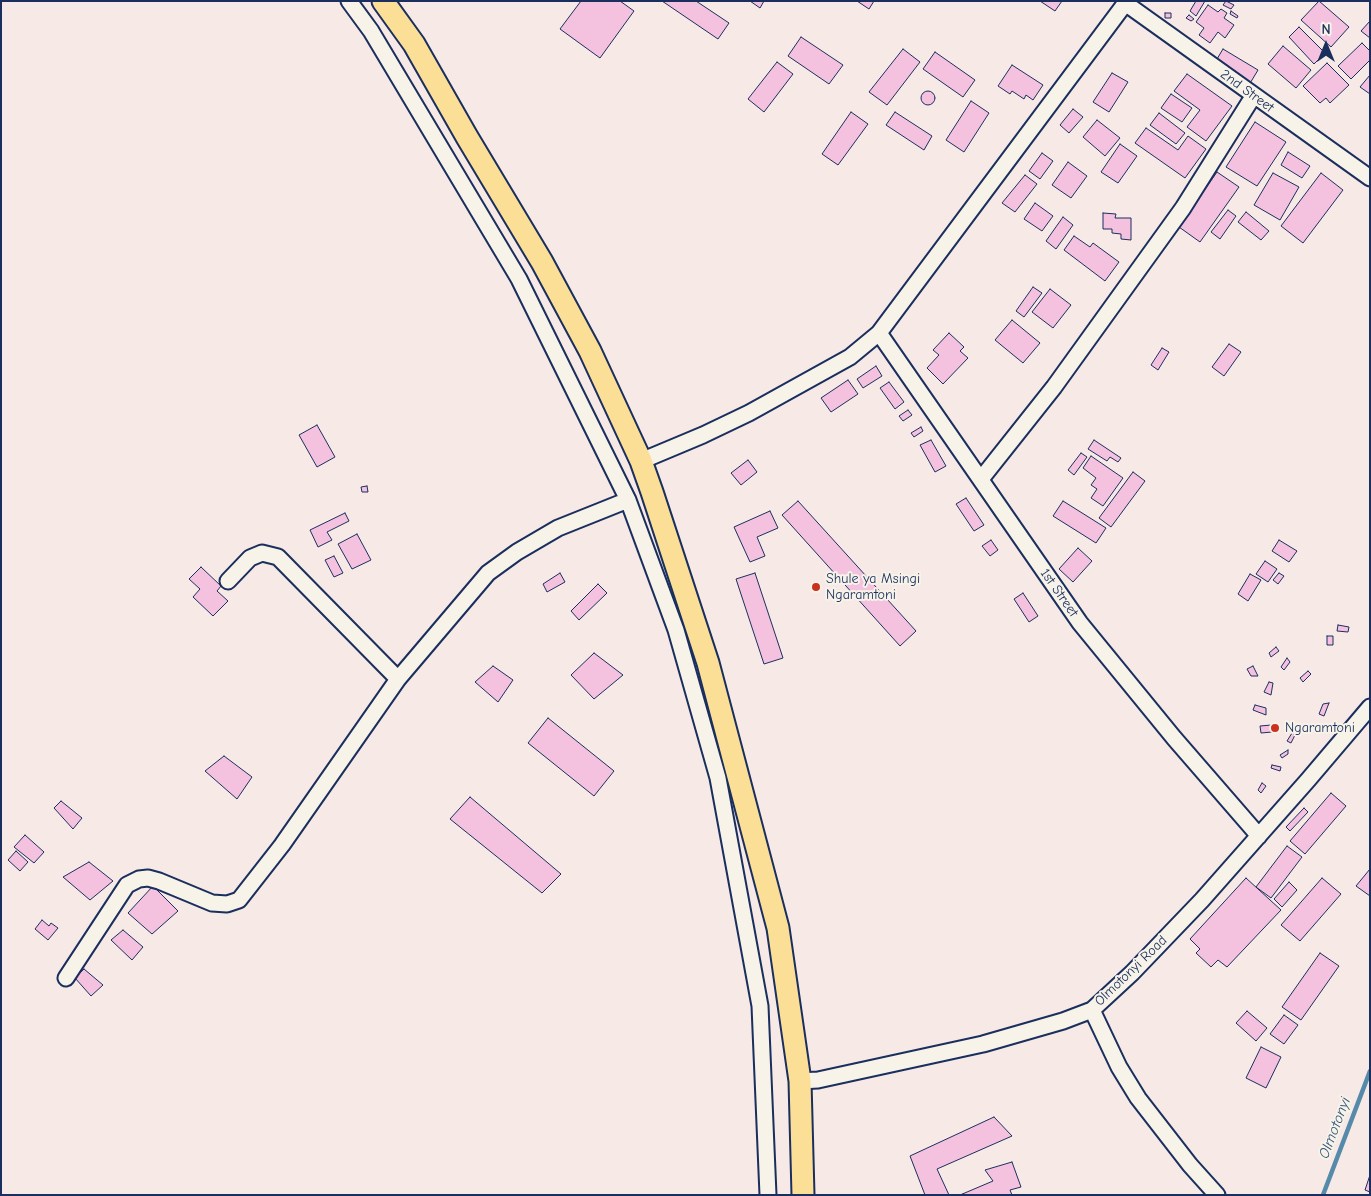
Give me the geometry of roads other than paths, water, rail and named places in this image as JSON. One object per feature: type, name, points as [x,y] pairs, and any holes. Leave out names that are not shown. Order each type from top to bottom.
[{"type":"highway","points":[[383,1],[414,44],[466,138],[542,262],[590,351],[641,461],[708,663],[778,928],[800,1081],[803,1195]]},
{"type":"street","points":[[349,1],[371,31],[519,279],[628,500],[676,630],[718,778],[760,1006],[768,1195]]},
{"type":"street","points":[[641,461],[749,413],[850,358],[879,334],[1126,2]]},
{"type":"street","name":"2nd Street","points":[[1126,2],[1370,178]]},
{"type":"street","points":[[981,479],[1054,387],[1183,208],[1254,95]]},
{"type":"street","name":"1st Street","points":[[879,334],[1080,623],[1174,738],[1259,836]]},
{"type":"street","points":[[66,978],[127,885],[139,879],[148,878],[159,881],[212,903],[227,904],[239,900],[282,845],[398,679],[488,573],[517,552],[558,528],[628,500]]},
{"type":"street","points":[[228,581],[250,558],[262,553],[278,557],[398,679]]},
{"type":"street","name":"Olmotonyi Road","points":[[800,1081],[818,1080],[983,1044],[1063,1021],[1092,1010],[1132,973],[1183,920],[1259,836],[1370,707]]},
{"type":"street","points":[[1092,1010],[1119,1067],[1138,1098],[1190,1166],[1217,1195]]},
{"type":"waterway","name":"Olmotonyi","points":[[1323,1195],[1370,1071]]},
{"type":"place","name":"Shule ya Msingi Ngaramtoni","points":[[816,587]]},
{"type":"place","name":"Ngaramtoni","points":[[1275,728]]}]
